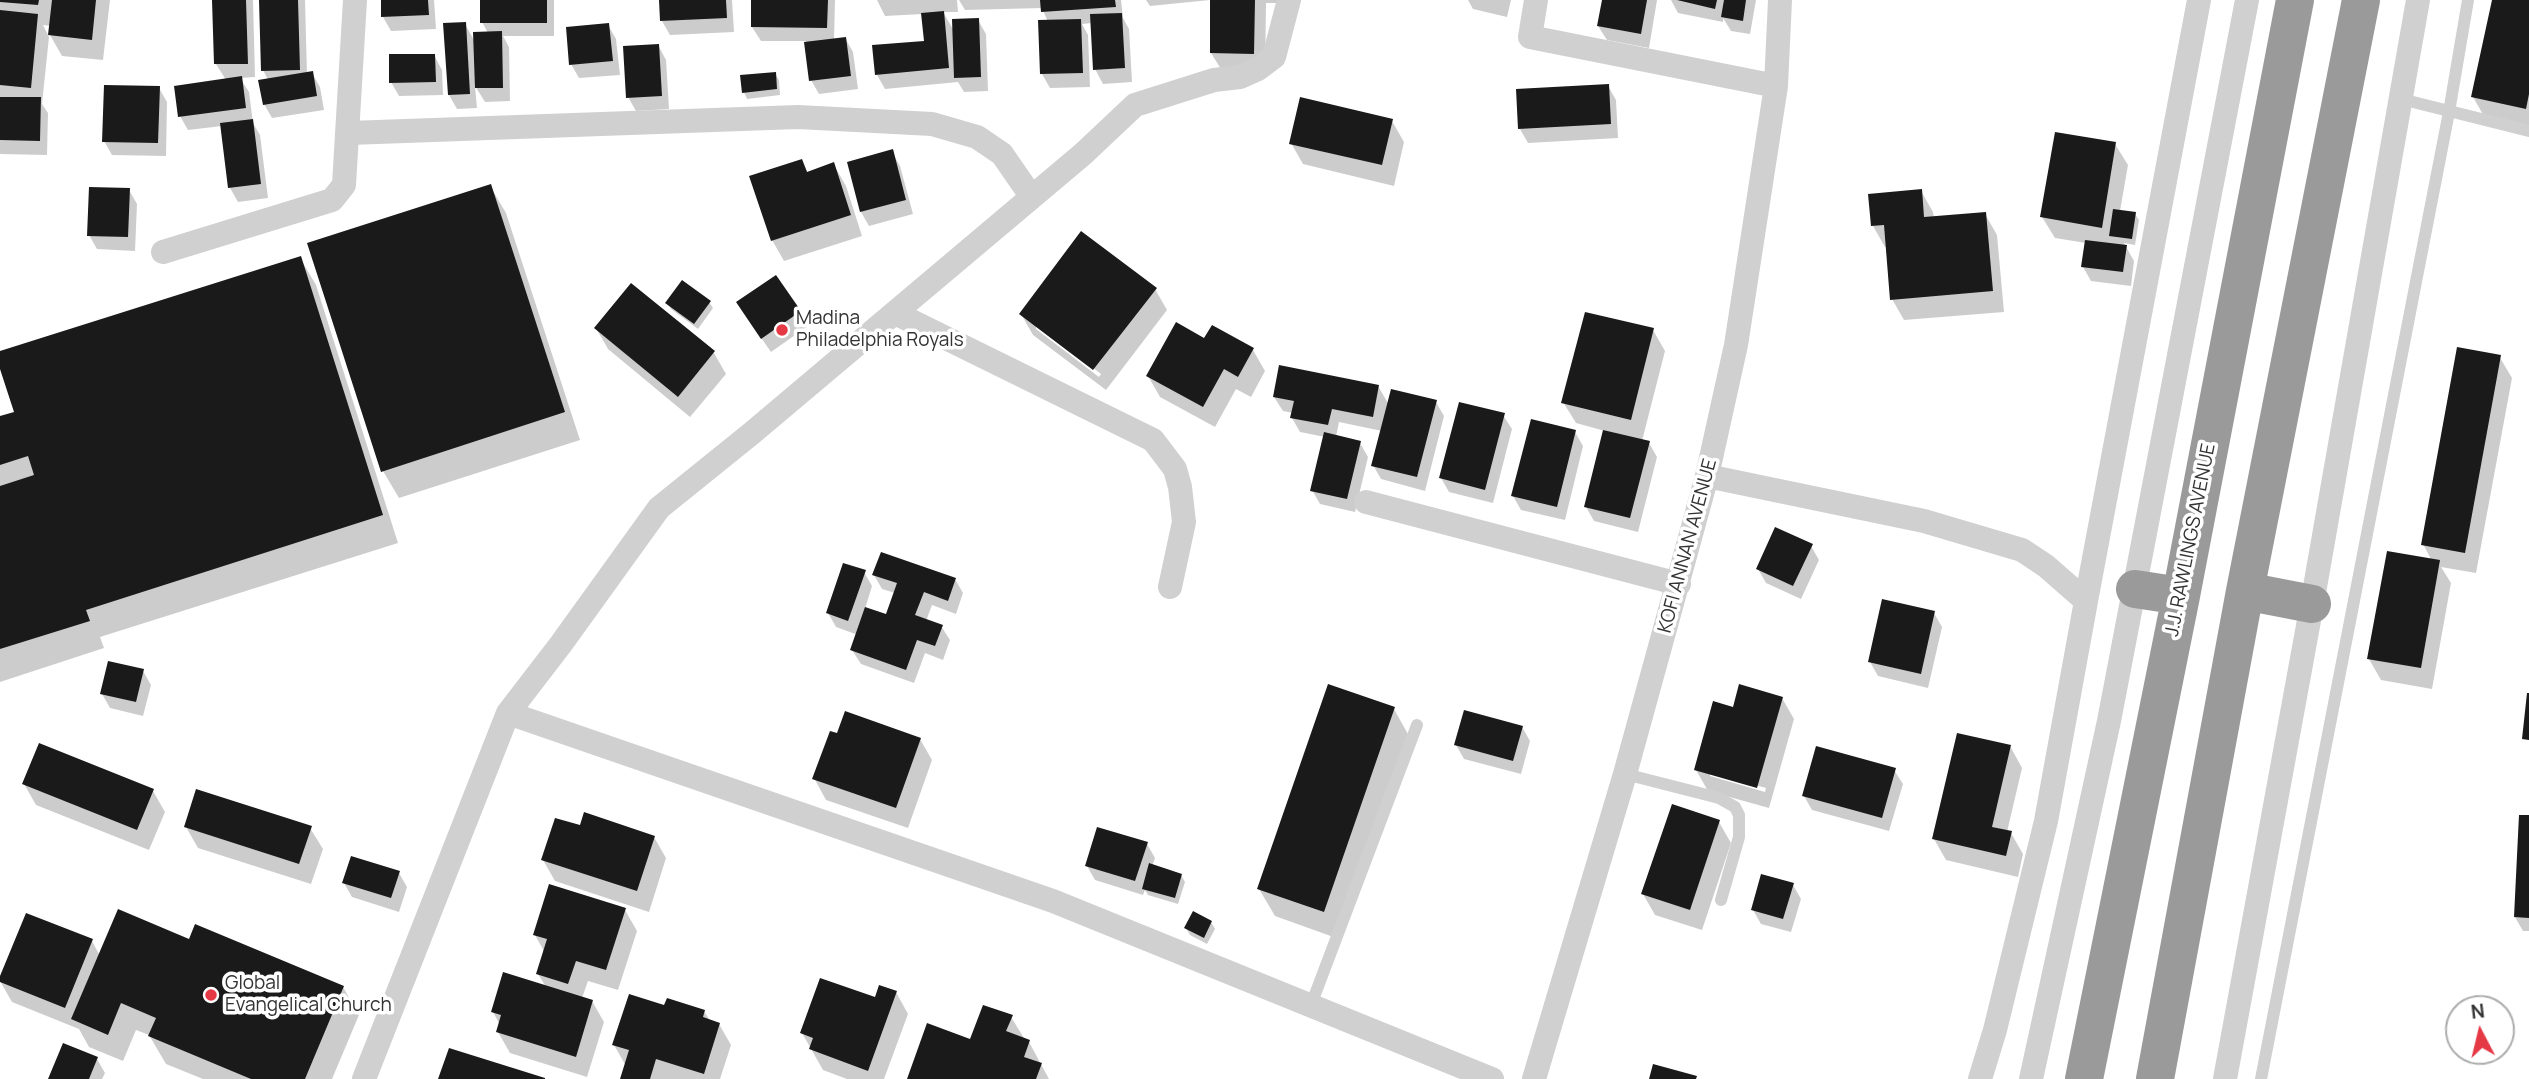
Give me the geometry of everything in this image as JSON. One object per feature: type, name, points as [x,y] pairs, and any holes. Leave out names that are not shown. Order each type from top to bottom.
[{"type":"highway","name":"J.J. RAWLINGS AVENUE","points":[[2084,1079],[2181,596],[2295,0]]},
{"type":"highway","points":[[2155,1079],[2245,591],[2361,0]]},
{"type":"highway","points":[[2135,589],[2181,596]]},
{"type":"highway","points":[[2245,591],[2312,604]]},
{"type":"street","points":[[163,252],[332,200],[344,185],[355,0]]},
{"type":"street","points":[[364,1079],[508,712],[561,644],[659,508],[1083,154],[1135,105],[1214,80],[1240,77],[1258,69],[1274,57],[1289,0]]},
{"type":"street","points":[[1536,0],[1530,37],[1776,86]]},
{"type":"street","name":"KOFI ANNAN AVENUE","points":[[1534,1079],[1625,774],[1707,476],[1736,345],[1776,86],[1780,0]]},
{"type":"street","points":[[1980,1079],[1995,1030],[2046,821],[2199,0]]},
{"type":"street","points":[[2031,1079],[2109,721],[2247,0]]},
{"type":"street","points":[[2225,1079],[2418,0]]},
{"type":"street","points":[[349,133],[798,117],[932,124],[977,137],[1002,154],[1031,197]]},
{"type":"street","points":[[895,313],[1153,440],[1175,468],[1184,522],[1170,587]]},
{"type":"street","points":[[1707,476],[1924,521],[2022,550],[2046,566],[2086,601]]},
{"type":"street","points":[[1366,502],[1679,584]]},
{"type":"street","points":[[508,712],[1053,901],[1492,1079]]},
{"type":"lane","points":[[2261,1079],[2449,111],[2468,0]]},
{"type":"lane","points":[[2401,99],[2529,131]]},
{"type":"lane","points":[[1311,1005],[1417,725]]},
{"type":"lane","points":[[1625,774],[1719,798],[1735,807],[1740,815],[1739,837],[1721,900]]},
{"type":"building","points":[[0,0],[39,0],[38,5]]},
{"type":"building","points":[[52,0],[96,0],[92,40],[48,35]]},
{"type":"building","points":[[212,0],[246,0],[248,64],[214,64]]},
{"type":"building","points":[[259,0],[298,0],[300,70],[261,71]]},
{"type":"building","points":[[381,0],[428,0],[429,15],[381,17]]},
{"type":"building","points":[[480,0],[547,0],[547,23],[480,23]]},
{"type":"building","points":[[659,0],[726,0],[727,18],[660,21]]},
{"type":"building","points":[[751,0],[828,0],[827,28],[751,27]]},
{"type":"building","points":[[1040,0],[1115,0],[1116,7],[1041,12]]},
{"type":"building","points":[[1210,0],[1255,0],[1254,54],[1210,53]]},
{"type":"building","points":[[1602,0],[1647,0],[1641,34],[1597,26]]},
{"type":"building","points":[[1677,0],[1717,0],[1715,9]]},
{"type":"building","points":[[1724,0],[1746,0],[1743,21],[1721,17]]},
{"type":"building","points":[[2492,0],[2529,0],[2529,94],[2526,109],[2471,97]]},
{"type":"building","points":[[0,10],[38,14],[31,88],[0,85]]},
{"type":"building","points":[[944,11],[949,68],[875,75],[872,45],[924,41],[921,13]]},
{"type":"building","points":[[1122,13],[1125,68],[1093,70],[1090,14]]},
{"type":"building","points":[[979,18],[981,77],[954,78],[952,19]]},
{"type":"building","points":[[1081,19],[1083,73],[1040,74],[1038,20]]},
{"type":"building","points":[[466,22],[470,94],[448,95],[443,23]]},
{"type":"building","points":[[609,23],[613,61],[569,65],[566,27]]},
{"type":"building","points":[[502,31],[503,88],[475,88],[473,32]]},
{"type":"building","points":[[846,37],[851,76],[809,81],[804,42]]},
{"type":"building","points":[[659,44],[662,96],[626,98],[623,46]]},
{"type":"building","points":[[389,54],[435,54],[436,82],[389,83]]},
{"type":"building","points":[[313,71],[317,96],[263,105],[258,80]]},
{"type":"building","points":[[776,72],[777,89],[742,93],[740,75]]},
{"type":"building","points":[[242,76],[246,108],[178,117],[174,86]]},
{"type":"building","points":[[1609,84],[1611,124],[1518,129],[1516,89]]},
{"type":"building","points":[[104,85],[160,86],[158,143],[102,142]]},
{"type":"building","points":[[0,97],[41,97],[40,141],[0,140]]},
{"type":"building","points":[[1300,97],[1393,119],[1382,165],[1289,144]]},
{"type":"building","points":[[253,119],[261,184],[228,188],[220,123]]},
{"type":"building","points":[[2055,132],[2116,142],[2102,228],[2040,217]]},
{"type":"building","points":[[893,149],[906,200],[860,212],[847,162]]},
{"type":"building","points":[[802,159],[807,172],[834,162],[851,215],[771,241],[749,176]]},
{"type":"building","points":[[491,184],[565,412],[381,472],[307,243]]},
{"type":"building","points":[[89,187],[130,188],[128,237],[87,236]]},
{"type":"building","points":[[1922,189],[1924,217],[1986,212],[1993,291],[1890,300],[1884,225],[1871,226],[1868,194]]},
{"type":"building","points":[[2113,209],[2136,212],[2132,239],[2109,236]]},
{"type":"building","points":[[1081,231],[1157,288],[1093,370],[1019,314]]},
{"type":"building","points":[[2085,240],[2127,245],[2123,272],[2081,267]]},
{"type":"building","points":[[301,256],[383,515],[86,610],[90,621],[0,649],[0,486],[34,475],[28,456],[0,465],[0,416],[14,412],[0,369],[0,351]]},
{"type":"building","points":[[776,275],[801,311],[761,339],[736,302]]},
{"type":"building","points":[[682,280],[711,301],[694,324],[665,303]]},
{"type":"building","points":[[631,283],[715,351],[678,397],[594,328]]},
{"type":"building","points":[[1585,312],[1654,328],[1631,420],[1561,403]]},
{"type":"building","points":[[1176,322],[1204,338],[1212,325],[1254,348],[1238,377],[1224,369],[1203,407],[1146,376]]},
{"type":"building","points":[[2457,347],[2501,355],[2465,553],[2421,545]]},
{"type":"building","points":[[1279,365],[1379,385],[1373,417],[1332,409],[1328,425],[1290,418],[1294,401],[1273,397]]},
{"type":"building","points":[[1391,389],[1437,400],[1417,477],[1371,466]]},
{"type":"building","points":[[1459,402],[1505,413],[1485,490],[1439,478]]},
{"type":"building","points":[[1531,419],[1576,430],[1557,507],[1511,496]]},
{"type":"building","points":[[1603,430],[1650,441],[1630,518],[1584,507]]},
{"type":"building","points":[[1324,432],[1361,441],[1347,499],[1310,491]]},
{"type":"building","points":[[1775,527],[1813,544],[1793,586],[1756,569]]},
{"type":"building","points":[[2387,551],[2440,560],[2421,668],[2367,659]]},
{"type":"building","points":[[881,552],[956,578],[948,601],[924,592],[915,615],[943,625],[935,646],[917,640],[906,670],[850,650],[865,607],[886,614],[897,583],[872,575]]},
{"type":"building","points":[[843,563],[866,570],[848,621],[826,613]]},
{"type":"building","points":[[1882,599],[1935,611],[1921,674],[1868,662]]},
{"type":"building","points":[[108,661],[144,669],[136,702],[100,694]]},
{"type":"building","points":[[1328,684],[1395,707],[1324,912],[1257,889]]},
{"type":"building","points":[[1739,684],[1783,697],[1757,788],[1694,770],[1713,701],[1733,707]]},
{"type":"building","points":[[2529,693],[2529,740],[2522,739]]},
{"type":"building","points":[[1464,710],[1523,726],[1513,761],[1454,745]]},
{"type":"building","points":[[845,711],[921,738],[896,808],[812,779],[830,731],[837,733]]},
{"type":"building","points":[[1957,733],[2011,745],[1992,827],[2012,831],[2006,856],[1932,839]]},
{"type":"building","points":[[39,743],[154,789],[137,830],[22,784]]},
{"type":"building","points":[[1816,746],[1896,768],[1882,818],[1802,796]]},
{"type":"building","points":[[196,789],[312,826],[299,864],[184,827]]},
{"type":"building","points":[[1672,804],[1720,820],[1690,910],[1641,894]]},
{"type":"building","points":[[584,812],[655,836],[637,891],[541,860],[555,818],[580,825]]},
{"type":"building","points":[[2519,815],[2529,815],[2529,918],[2514,917]]},
{"type":"building","points":[[1097,827],[1148,842],[1135,881],[1085,866]]},
{"type":"building","points":[[351,856],[400,871],[391,898],[342,883]]},
{"type":"building","points":[[1149,863],[1182,874],[1175,898],[1142,889]]},
{"type":"building","points":[[1761,874],[1794,883],[1783,919],[1751,910]]},
{"type":"building","points":[[549,884],[626,908],[606,970],[576,961],[568,984],[536,974],[547,939],[533,935]]},
{"type":"building","name":"Global Evangelical Church","points":[[118,909],[189,939],[195,924],[344,986],[305,1079],[251,1079],[148,1036],[156,1018],[121,1003],[108,1035],[71,1019]]},
{"type":"building","points":[[1193,911],[1212,921],[1204,938],[1184,928]]},
{"type":"building","points":[[26,913],[93,939],[65,1008],[0,982],[0,976]]},
{"type":"building","points":[[503,972],[593,1000],[576,1057],[496,1032],[501,1015],[491,1012]]},
{"type":"building","points":[[820,978],[875,997],[879,985],[897,991],[868,1071],[809,1049],[813,1038],[800,1033]]},
{"type":"building","points":[[629,994],[664,1005],[667,998],[705,1010],[703,1017],[720,1023],[704,1074],[656,1059],[650,1079],[620,1079],[629,1050],[612,1045]]},
{"type":"building","points":[[983,1005],[1013,1015],[1006,1031],[1030,1040],[1024,1057],[1042,1063],[1036,1079],[907,1079],[927,1023],[970,1039]]},
{"type":"building","points":[[63,1043],[98,1057],[89,1079],[48,1079]]},
{"type":"building","points":[[449,1048],[545,1078],[545,1079],[438,1079]]},
{"type":"building","points":[[1653,1064],[1697,1076],[1696,1079],[1649,1079]]},
{"type":"place","name":"Madina Philadelphia Royals","points":[[782,330]]},
{"type":"place","name":"Global Evangelical Church","points":[[211,995]]}]
